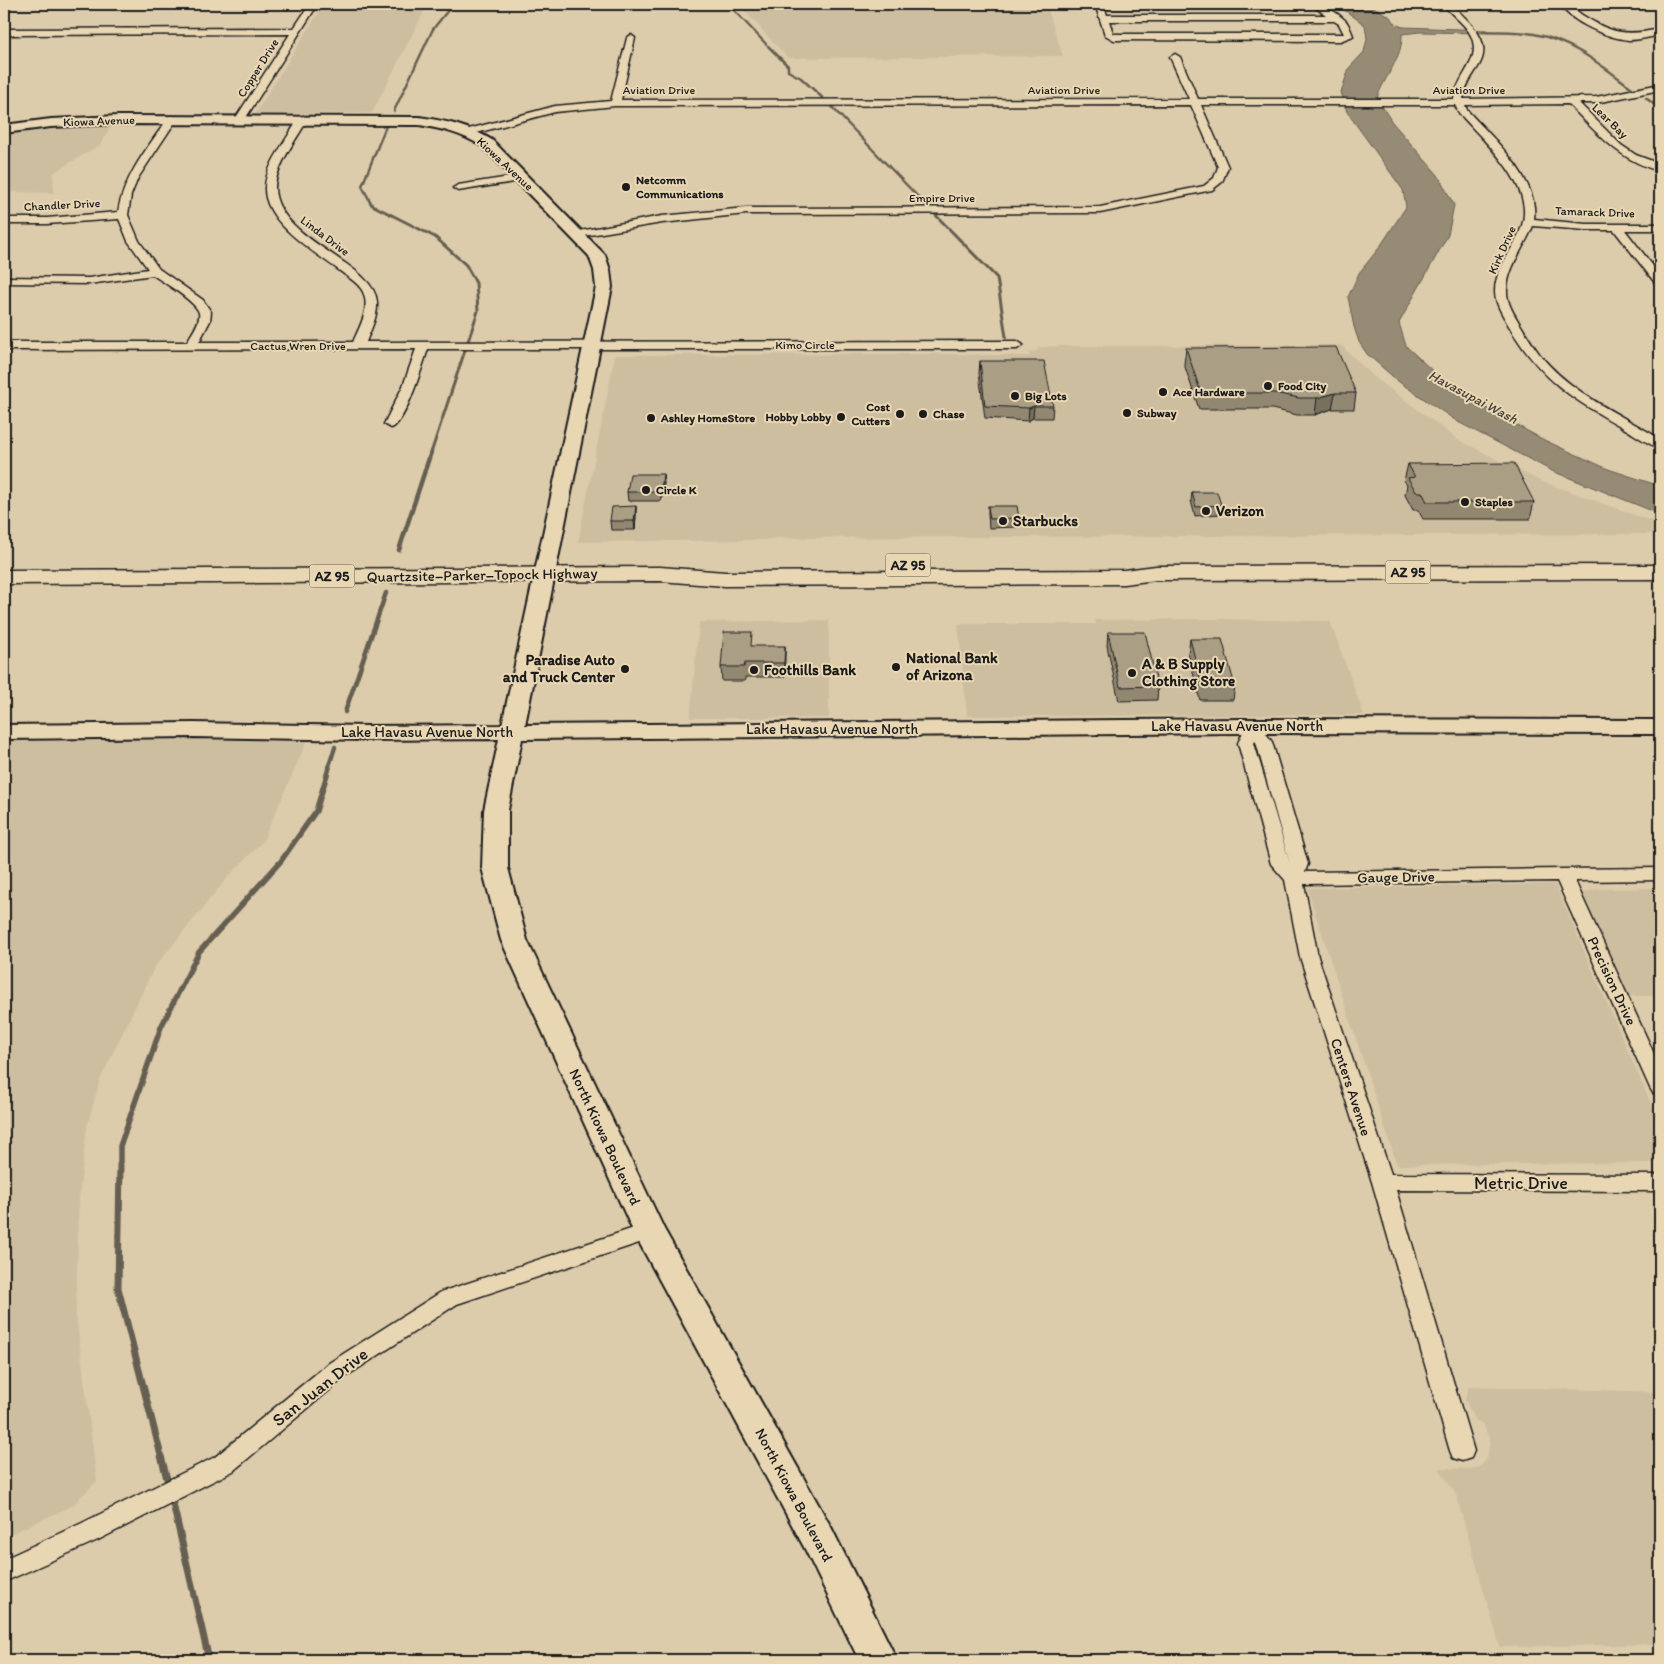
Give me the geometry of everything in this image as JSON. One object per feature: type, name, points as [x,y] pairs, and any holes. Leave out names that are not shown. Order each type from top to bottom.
[{"type":"highway","name":"Quartzsite–Parker–Topock Highway","points":[[4,577],[660,574],[725,579],[1124,577],[1156,573],[1660,572]]},
{"type":"street","name":"Copper Drive","points":[[240,119],[314,4]]},
{"type":"street","points":[[1099,4],[1109,34],[1123,38],[1340,38],[1349,36],[1343,22],[1315,4]]},
{"type":"street","points":[[1447,4],[1473,31],[1480,52],[1475,66],[1458,88],[1457,102]]},
{"type":"street","points":[[1563,4],[1582,19],[1618,35],[1638,36],[1660,32]]},
{"type":"street","points":[[1104,18],[1338,18]]},
{"type":"street","points":[[4,32],[296,31]]},
{"type":"street","points":[[615,103],[631,38]]},
{"type":"street","points":[[1175,57],[1194,102]]},
{"type":"street","name":"Aviation Drive","points":[[469,132],[556,109],[615,103],[1572,102],[1615,98],[1660,87]]},
{"type":"street","name":"Empire Drive","points":[[578,234],[651,220],[704,213],[746,211],[1068,211],[1126,206],[1189,193],[1208,188],[1218,180],[1223,167],[1194,102]]},
{"type":"street","name":"Kirk Drive","points":[[1457,102],[1462,111],[1512,167],[1525,189],[1529,202],[1529,222],[1501,287],[1504,306],[1529,348],[1545,368],[1562,383],[1660,444]]},
{"type":"street","name":"Lear Bay","points":[[1572,102],[1617,147],[1632,156],[1660,168]]},
{"type":"street","name":"Kiowa Avenue","points":[[4,129],[60,122],[240,119],[419,121],[447,125],[469,132],[486,143],[578,234],[596,255],[602,270],[604,287],[593,346],[543,574]]},
{"type":"street","name":"Linda Drive","points":[[303,119],[275,170],[270,188],[273,204],[281,218],[359,279],[370,294],[372,308],[358,346]]},
{"type":"street","points":[[172,120],[133,178],[126,195],[123,215],[134,242],[155,271],[199,302],[205,312],[204,321],[191,346]]},
{"type":"street","points":[[458,188],[522,178]]},
{"type":"street","name":"Chandler Drive","points":[[4,221],[57,221],[123,215]]},
{"type":"street","name":"Tamarack Drive","points":[[1529,222],[1586,227],[1660,227]]},
{"type":"street","points":[[1617,227],[1660,282]]},
{"type":"street","points":[[4,280],[90,281],[155,271]]},
{"type":"street","name":"Kimo Circle","points":[[593,346],[1017,344]]},
{"type":"street","name":"Cactus Wren Drive","points":[[4,346],[593,346]]},
{"type":"street","points":[[391,424],[409,386],[423,346]]},
{"type":"street","name":"North Kiowa Boulevard","points":[[543,574],[496,810],[495,868],[514,940],[649,1231],[818,1538],[878,1660]]},
{"type":"street","name":"Lake Havasu Avenue North","points":[[4,732],[194,730],[302,733],[511,732],[1253,726],[1660,727]]},
{"type":"street","name":"Centers Avenue","points":[[1253,726],[1246,743],[1280,864],[1294,878],[1309,957],[1383,1182],[1462,1451]]},
{"type":"street","name":"Gauge Drive","points":[[1294,878],[1660,874]]},
{"type":"street","name":"Precision Drive","points":[[1563,875],[1660,1088]]},
{"type":"street","name":"Metric Drive","points":[[1383,1182],[1660,1183]]},
{"type":"street","name":"San Juan Drive","points":[[4,1571],[113,1520],[224,1464],[337,1370],[449,1298],[649,1231]]},
{"type":"shaded area","points":[[324,4],[428,4],[372,113],[255,114]]},
{"type":"shaded area","points":[[738,4],[1046,4],[1063,56],[788,58]]},
{"type":"shaded area","points":[[1336,4],[1368,4],[1389,16],[1397,25],[1403,27],[1488,30],[1488,33],[1420,32],[1402,34],[1400,51],[1377,98],[1392,122],[1438,175],[1454,205],[1448,235],[1399,323],[1406,346],[1438,376],[1489,410],[1544,440],[1608,469],[1660,486],[1660,514],[1552,471],[1458,422],[1399,382],[1367,354],[1359,342],[1348,297],[1359,273],[1379,248],[1406,207],[1403,190],[1347,112],[1341,92],[1349,68],[1364,52],[1367,39],[1365,25]]},
{"type":"shaded area","points":[[113,124],[100,145],[53,173],[54,193],[4,192],[4,134],[66,126]]},
{"type":"shaded area","points":[[1341,345],[1373,376],[1457,439],[1538,480],[1660,524],[1660,534],[777,538],[764,540],[578,542],[615,355],[950,354],[1029,356],[1029,353],[1041,347],[1060,346]]},
{"type":"shaded area","points":[[829,620],[829,718],[690,718],[699,622]]},
{"type":"shaded area","points":[[1095,620],[1330,621],[1364,715],[967,716],[958,624],[1096,624]]},
{"type":"shaded area","points":[[4,739],[281,739],[307,741],[263,841],[228,877],[154,968],[100,1080],[87,1127],[79,1199],[76,1314],[97,1481],[72,1506],[4,1537]]},
{"type":"shaded area","points":[[1555,884],[1660,1124],[1660,1163],[1397,1165],[1307,888]]},
{"type":"shaded area","points":[[1660,888],[1660,996],[1629,996],[1582,893],[1597,889]]},
{"type":"shaded area","points":[[1469,1386],[1660,1392],[1660,1644],[1500,1647],[1456,1495],[1439,1468],[1471,1469],[1481,1466],[1487,1459],[1490,1441],[1484,1426],[1476,1421],[1465,1400]]},
{"type":"building","name":"Food City","points":[[1336,347],[1356,393],[1335,393],[1317,398],[1299,398],[1275,393],[1201,393],[1186,348]]},
{"type":"building","name":"Big Lots","points":[[980,361],[1044,361],[1053,406],[1034,406],[1029,408],[985,406]]},
{"type":"building","points":[[1514,463],[1534,502],[1427,502],[1422,492],[1416,492],[1408,478],[1415,477],[1408,464]]},
{"type":"building","points":[[630,474],[663,474],[661,492],[627,492]]},
{"type":"building","points":[[1192,492],[1217,492],[1221,505],[1196,507]]},
{"type":"building","points":[[636,506],[634,521],[610,521],[612,507]]},
{"type":"building","points":[[988,506],[1017,506],[1019,518],[990,519]]},
{"type":"building","points":[[724,632],[752,632],[751,646],[785,646],[784,663],[745,663],[744,667],[721,667]]},
{"type":"building","name":"A & B Supply Clothing Store","points":[[1108,632],[1145,632],[1158,686],[1120,687]]},
{"type":"building","points":[[1190,639],[1222,639],[1235,686],[1202,686]]},
{"type":"waterway","points":[[4,13],[14,4]]},
{"type":"waterway","points":[[394,111],[433,29],[453,4]]},
{"type":"waterway","points":[[730,6],[766,44]]},
{"type":"waterway","points":[[1483,31],[1528,33],[1548,37],[1586,55],[1632,88]]},
{"type":"waterway","points":[[768,46],[788,66],[788,71],[801,78],[827,102],[922,201]]},
{"type":"waterway","points":[[1646,98],[1660,109]]},
{"type":"waterway","points":[[370,201],[362,186],[386,126]]},
{"type":"waterway","points":[[369,200],[372,205],[435,237],[466,265],[476,283],[478,311],[431,453]]},
{"type":"waterway","points":[[921,200],[997,278],[1006,337]]},
{"type":"waterway","points":[[399,550],[431,452]]},
{"type":"waterway","points":[[345,712],[386,593]]},
{"type":"waterway","points":[[328,769],[335,747]]},
{"type":"waterway","points":[[120,1165],[120,1146],[161,1027],[199,952],[281,861],[316,811],[329,768]]},
{"type":"waterway","points":[[120,1165],[118,1288],[169,1487]]},
{"type":"waterway","points":[[171,1495],[209,1660]]},
{"type":"place","name":"Netcomm Communications","points":[[626,187]]},
{"type":"place","name":"Food City","points":[[1268,386]]},
{"type":"place","name":"Ace Hardware","points":[[1163,392]]},
{"type":"place","name":"Big Lots","points":[[1015,396]]},
{"type":"place","name":"Subway","points":[[1127,413]]},
{"type":"place","name":"Cost Cutters","points":[[900,414]]},
{"type":"place","name":"Chase","points":[[923,414]]},
{"type":"place","name":"Hobby Lobby","points":[[841,417]]},
{"type":"place","name":"Ashley HomeStore","points":[[651,418]]},
{"type":"place","name":"Circle K","points":[[646,490]]},
{"type":"place","name":"Staples","points":[[1465,502]]},
{"type":"place","name":"Verizon","points":[[1206,511]]},
{"type":"place","name":"Starbucks","points":[[1003,521]]},
{"type":"place","name":"National Bank of Arizona","points":[[896,667]]},
{"type":"place","name":"Paradise Auto and Truck Center","points":[[625,669]]},
{"type":"place","name":"Foothills Bank","points":[[754,670]]},
{"type":"place","name":"A & B Supply Clothing Store","points":[[1132,673]]},
{"type":"water label","name":"Havasupai Wash","points":[[1473,397]]}]
